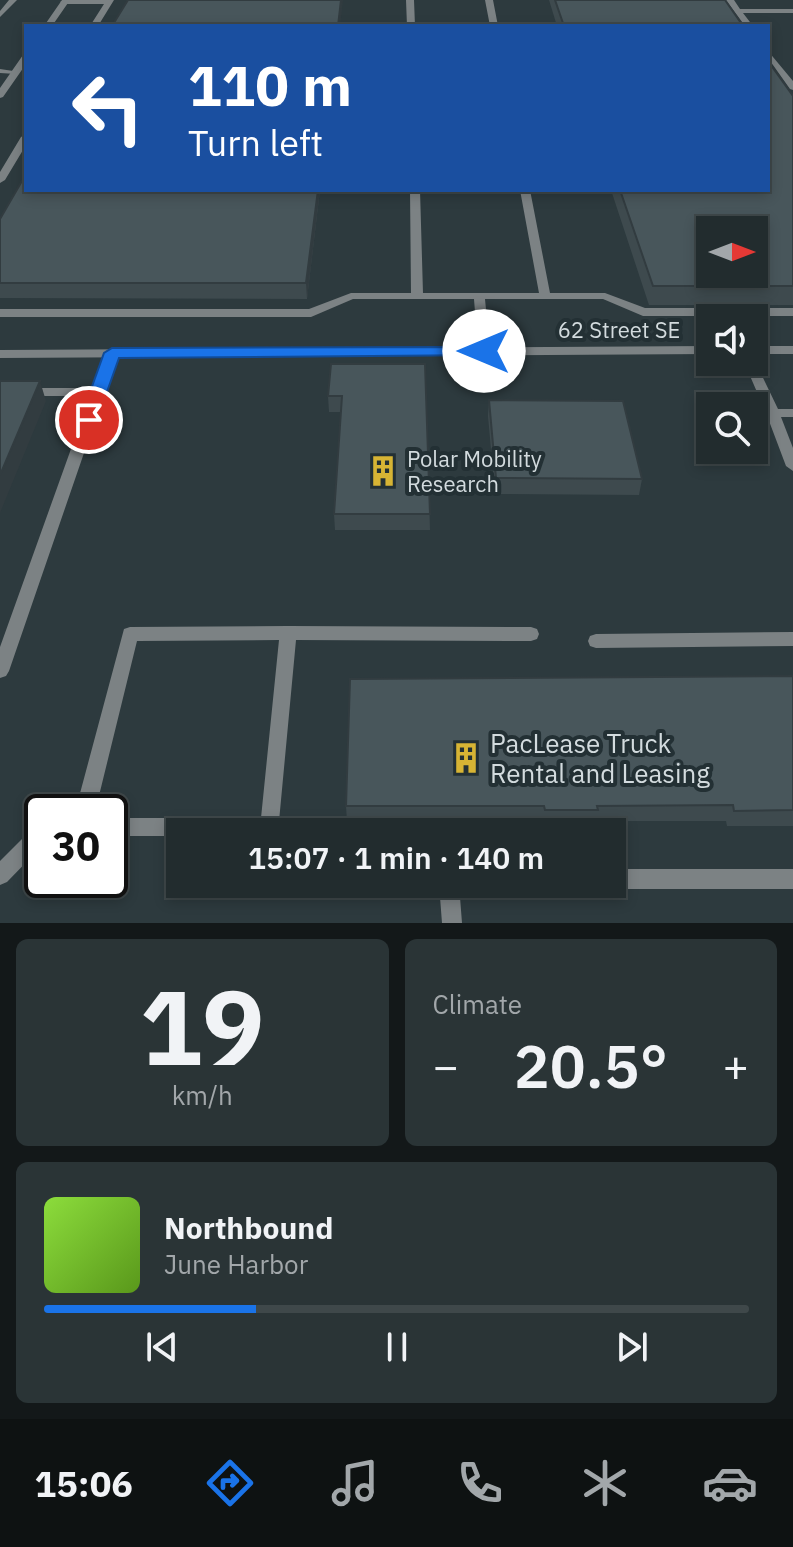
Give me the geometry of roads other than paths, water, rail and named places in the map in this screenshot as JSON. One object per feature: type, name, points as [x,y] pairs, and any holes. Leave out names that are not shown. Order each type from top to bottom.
[{"type":"street","points":[[49,24],[65,1]]},
{"type":"street","points":[[0,95],[24,60]]},
{"type":"street","name":"62 Street SE","points":[[0,354],[696,350]]},
{"type":"street","points":[[768,350],[793,350]]},
{"type":"lane","points":[[0,15],[13,0]]},
{"type":"lane","points":[[410,0],[411,24]]},
{"type":"lane","points":[[489,0],[494,24]]},
{"type":"lane","points":[[730,0],[748,24]]},
{"type":"lane","points":[[65,1],[110,1]]},
{"type":"lane","points":[[95,24],[110,1]]},
{"type":"lane","points":[[738,11],[793,11]]},
{"type":"lane","points":[[770,56],[793,87]]},
{"type":"lane","points":[[0,71],[16,72]]},
{"type":"lane","points":[[1,177],[24,140]]},
{"type":"lane","points":[[415,192],[417,296]]},
{"type":"lane","points":[[525,192],[545,296]]},
{"type":"lane","points":[[0,313],[311,313],[351,296],[605,296],[643,312],[793,312]]},
{"type":"lane","points":[[479,296],[484,351]]},
{"type":"lane","points":[[0,671],[112,353]]},
{"type":"lane","points":[[756,376],[793,466]]},
{"type":"lane","points":[[0,392],[99,392]]},
{"type":"lane","points":[[773,413],[793,413]]},
{"type":"lane","points":[[128,827],[270,827],[288,633]]},
{"type":"lane","points":[[90,794],[130,634],[531,634]]},
{"type":"lane","points":[[596,641],[793,639]]},
{"type":"lane","points":[[0,875],[24,850]]},
{"type":"lane","points":[[626,879],[793,879]]},
{"type":"lane","points":[[450,898],[452,923]]},
{"type":"place","name":"Polar Mobility Research","points":[[383,471]]},
{"type":"place","name":"PacLease Truck Rental and Leasing","points":[[466,758]]}]
